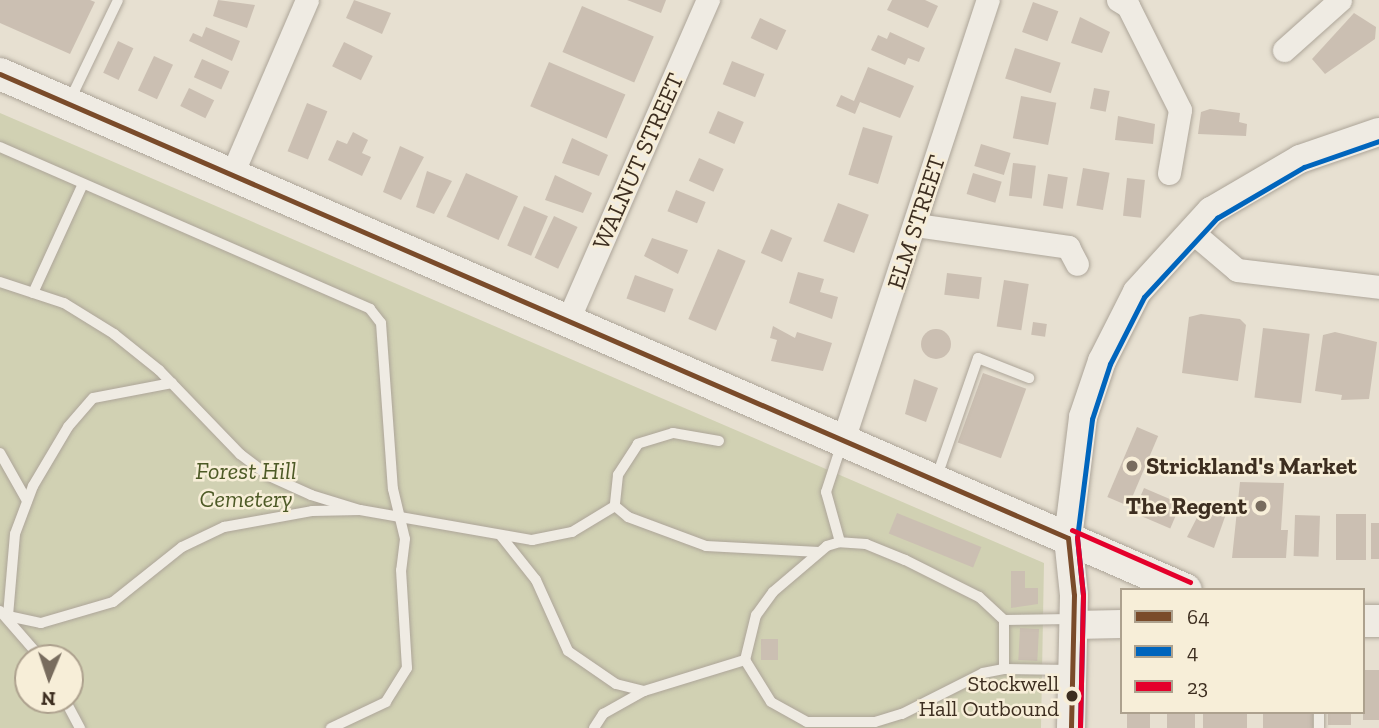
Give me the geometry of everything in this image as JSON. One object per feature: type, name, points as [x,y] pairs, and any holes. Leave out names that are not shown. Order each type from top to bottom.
[{"type":"main road","points":[[0,74],[842,443],[1181,588]]},
{"type":"street","points":[[232,174],[307,0]]},
{"type":"street","name":"WALNUT STREET","points":[[568,322],[708,0]]},
{"type":"street","name":"ELM STREET","points":[[842,443],[988,0]]},
{"type":"street","points":[[1118,0],[1128,6],[1180,110],[1169,173]]},
{"type":"street","points":[[1284,50],[1340,0]]},
{"type":"street","points":[[1071,728],[1074,622],[1068,538],[1083,417],[1102,361],[1137,292],[1191,231],[1260,178],[1379,132]]},
{"type":"street","points":[[916,225],[1068,247],[1077,264]]},
{"type":"street","points":[[1191,231],[1237,270],[1379,287]]},
{"type":"street","points":[[1074,622],[1120,624]]},
{"type":"lane","points":[[68,103],[118,0]]},
{"type":"lane","points":[[0,147],[370,309],[381,323],[393,489],[403,514],[404,677],[386,702],[331,728]]},
{"type":"lane","points":[[33,293],[83,184]]},
{"type":"lane","points":[[0,282],[64,303],[114,334],[172,383],[268,476],[360,510]]},
{"type":"lane","points":[[935,482],[978,358],[1029,378]]},
{"type":"lane","points":[[29,644],[4,613],[15,534],[27,501],[68,427],[93,398],[172,383]]},
{"type":"lane","points":[[615,506],[618,475],[638,444],[673,433],[719,441]]},
{"type":"lane","points":[[840,542],[826,492],[842,443]]},
{"type":"lane","points":[[0,453],[27,501]]},
{"type":"lane","points":[[4,613],[41,623],[113,602],[182,547],[223,527],[312,511],[360,510],[403,514],[501,536],[555,538],[615,506]]},
{"type":"lane","points":[[615,506],[628,517],[706,546],[818,552]]},
{"type":"lane","points":[[501,536],[536,580],[568,651],[616,684],[644,691]]},
{"type":"lane","points":[[800,728],[771,702],[745,660],[756,615],[773,592],[818,552],[840,542],[866,544],[939,574],[979,597],[1004,620],[1074,622]]},
{"type":"lane","points":[[1004,620],[1004,669]]},
{"type":"lane","points":[[594,728],[603,714],[644,691],[745,660]]},
{"type":"lane","points":[[787,714],[844,725],[902,714],[973,677],[1004,669],[1073,670]]},
{"type":"lane","points":[[893,728],[902,714]]},
{"type":"green space","name":"Forest Hill Cemetery","points":[[0,113],[1044,563],[1041,728],[0,728]]},
{"type":"building","points":[[0,0],[95,2],[70,54],[0,23]]},
{"type":"building","points":[[218,0],[255,5],[247,28],[213,16]]},
{"type":"building","points":[[354,0],[391,13],[382,34],[346,18]]},
{"type":"building","points":[[627,0],[666,0],[661,13]]},
{"type":"building","points":[[892,0],[925,0],[938,6],[928,28],[887,10]]},
{"type":"building","points":[[1033,2],[1058,11],[1047,41],[1022,32]]},
{"type":"building","points":[[582,6],[654,36],[634,83],[562,52]]},
{"type":"building","points":[[1354,13],[1376,27],[1375,39],[1325,74],[1312,59]]},
{"type":"building","points":[[1080,17],[1110,32],[1102,53],[1071,43]]},
{"type":"building","points":[[760,18],[786,30],[777,50],[751,38]]},
{"type":"building","points":[[206,27],[240,41],[232,61],[189,41],[193,33],[202,37]]},
{"type":"building","points":[[890,32],[925,48],[919,62],[908,58],[905,65],[871,50],[878,35],[887,39]]},
{"type":"building","points":[[118,41],[133,48],[119,80],[103,73]]},
{"type":"building","points":[[344,42],[373,56],[361,80],[332,66]]},
{"type":"building","points":[[1015,48],[1061,63],[1051,93],[1005,78]]},
{"type":"building","points":[[154,56],[173,65],[157,99],[138,90]]},
{"type":"building","points":[[202,59],[229,71],[221,89],[194,77]]},
{"type":"building","points":[[732,61],[764,74],[755,97],[723,84]]},
{"type":"building","points":[[549,62],[625,94],[607,139],[530,106]]},
{"type":"building","points":[[868,67],[914,86],[900,118],[860,102],[855,114],[836,106],[841,95],[854,101]]},
{"type":"building","points":[[189,88],[214,100],[205,118],[180,106]]},
{"type":"building","points":[[1094,88],[1110,91],[1106,112],[1090,109]]},
{"type":"building","points":[[1021,96],[1056,103],[1048,145],[1013,138]]},
{"type":"building","points":[[307,103],[327,111],[308,159],[288,151]]},
{"type":"building","points":[[1210,109],[1240,113],[1239,122],[1247,124],[1246,136],[1198,134],[1201,112]]},
{"type":"building","points":[[718,111],[744,122],[734,144],[709,133]]},
{"type":"building","points":[[1118,116],[1155,124],[1153,144],[1115,140]]},
{"type":"building","points":[[863,127],[893,136],[878,184],[848,175]]},
{"type":"building","points":[[353,132],[368,140],[362,153],[371,157],[362,176],[328,160],[337,140],[347,144]]},
{"type":"building","points":[[572,138],[608,155],[599,176],[562,163]]},
{"type":"building","points":[[981,144],[1011,153],[1004,175],[974,166]]},
{"type":"building","points":[[400,146],[424,157],[401,200],[383,192]]},
{"type":"building","points":[[699,158],[724,169],[713,192],[689,181]]},
{"type":"building","points":[[1013,163],[1036,166],[1032,199],[1009,196]]},
{"type":"building","points":[[1083,168],[1110,173],[1103,210],[1076,205]]},
{"type":"building","points":[[427,171],[452,181],[434,214],[416,207]]},
{"type":"building","points":[[466,173],[518,196],[499,240],[446,217]]},
{"type":"building","points":[[973,173],[1002,182],[995,203],[967,194]]},
{"type":"building","points":[[1048,174],[1068,177],[1063,209],[1043,206]]},
{"type":"building","points":[[555,175],[592,193],[583,213],[545,200]]},
{"type":"building","points":[[1127,178],[1145,180],[1141,218],[1123,216]]},
{"type":"building","points":[[676,190],[706,202],[697,223],[667,211]]},
{"type":"building","points":[[838,203],[869,215],[854,253],[823,241]]},
{"type":"building","points":[[524,206],[548,216],[531,256],[507,246]]},
{"type":"building","points":[[554,216],[578,227],[558,269],[535,258]]},
{"type":"building","points":[[771,229],[792,238],[782,262],[761,253]]},
{"type":"building","points":[[652,238],[688,250],[678,274],[644,256]]},
{"type":"building","points":[[718,249],[746,261],[716,331],[688,319]]},
{"type":"building","points":[[798,272],[824,279],[820,292],[838,297],[832,319],[789,303]]},
{"type":"building","points":[[947,273],[982,277],[979,299],[944,295]]},
{"type":"building","points":[[635,275],[674,289],[665,313],[626,298]]},
{"type":"building","points":[[1004,280],[1029,284],[1021,330],[997,326]]},
{"type":"building","points":[[1201,314],[1240,319],[1246,325],[1238,381],[1182,373],[1189,317]]},
{"type":"building","points":[[1033,322],[1047,324],[1045,337],[1031,335]]},
{"type":"building","points":[[773,326],[795,338],[797,332],[832,343],[823,371],[771,361],[777,340],[770,338]]},
{"type":"building","points":[[1263,328],[1310,334],[1301,403],[1254,397]]},
{"type":"building","points":[[936,329],[942,330],[950,338],[950,350],[942,358],[936,359],[930,358],[922,350],[921,344],[922,338],[930,330]]},
{"type":"building","points":[[1335,332],[1377,342],[1369,399],[1341,400],[1342,395],[1315,391],[1323,335]]},
{"type":"building","points":[[983,373],[1026,389],[1001,458],[958,443]]},
{"type":"building","points":[[914,379],[938,388],[926,422],[905,414]]},
{"type":"building","name":"Strickland's Market","points":[[1137,427],[1158,436],[1128,506],[1107,497]]},
{"type":"building","name":"The Regent","points":[[1240,482],[1284,483],[1281,530],[1288,530],[1286,558],[1232,558]]},
{"type":"building","points":[[1144,488],[1181,504],[1170,528],[1133,513]]},
{"type":"building","points":[[1204,504],[1226,514],[1214,548],[1187,537]]},
{"type":"building","points":[[897,513],[981,547],[973,567],[889,533]]},
{"type":"building","points":[[1336,514],[1366,514],[1366,560],[1336,560]]},
{"type":"building","points":[[1295,515],[1320,516],[1319,557],[1294,556]]},
{"type":"building","points":[[1371,523],[1379,523],[1379,559],[1371,559]]},
{"type":"building","points":[[1011,571],[1025,571],[1025,588],[1038,588],[1038,604],[1011,608]]},
{"type":"building","points":[[1020,628],[1039,629],[1037,661],[1018,660]]},
{"type":"building","points":[[761,639],[778,639],[778,660],[761,660]]},
{"type":"building","points":[[1365,670],[1379,670],[1379,720],[1363,720]]},
{"type":"building","points":[[1127,714],[1150,714],[1150,728],[1127,728]]},
{"type":"building","points":[[1167,714],[1195,714],[1195,728],[1167,728]]},
{"type":"building","points":[[1203,714],[1247,714],[1247,728],[1203,728]]},
{"type":"building","points":[[1263,714],[1313,714],[1313,728],[1263,728]]},
{"type":"building","points":[[1328,714],[1351,714],[1351,725],[1328,725]]},
{"type":"transit line","name":"64","points":[[0,74],[1068,538],[1074,595],[1071,728]]},
{"type":"transit line","name":"4","points":[[1080,728],[1083,595],[1077,538],[1092,419],[1110,364],[1144,297],[1217,218],[1304,167],[1379,141]]},
{"type":"transit line","name":"23","points":[[1072,530],[1190,582]]},
{"type":"transit line","name":"23","points":[[1077,537],[1083,595],[1080,728]]},
{"type":"place","name":"Strickland's Market","points":[[1132,466]]},
{"type":"place","name":"The Regent","points":[[1261,506]]},
{"type":"place","name":"Stockwell Hall Outbound","points":[[1072,696]]}]
